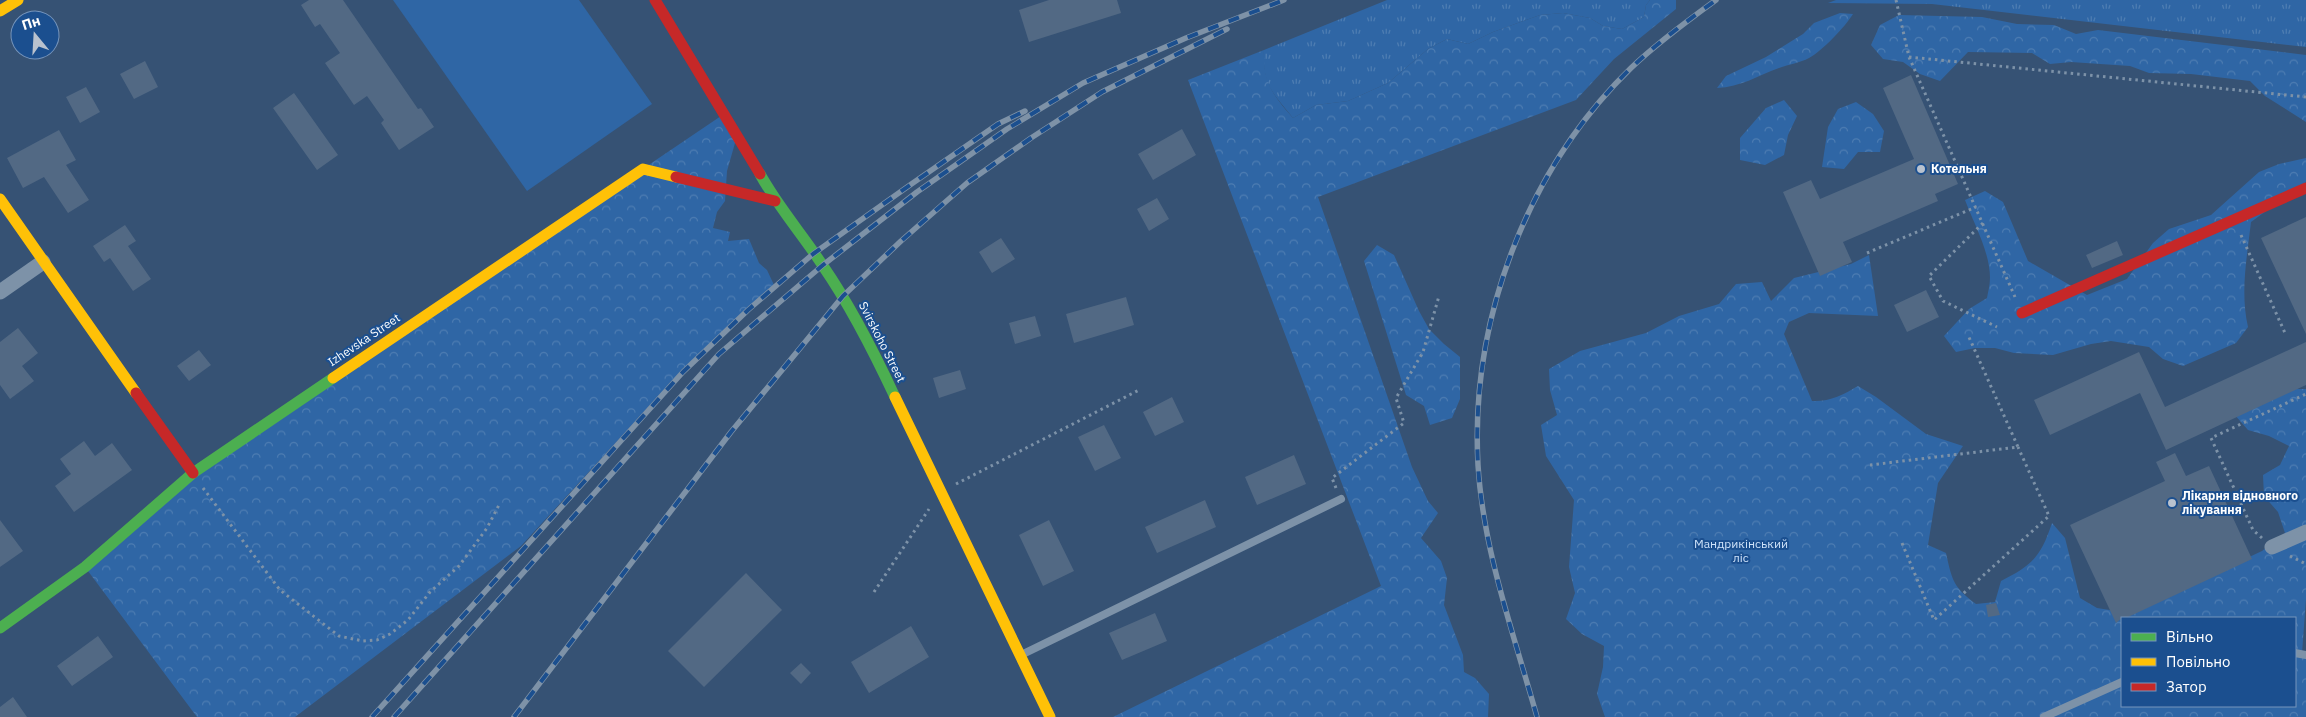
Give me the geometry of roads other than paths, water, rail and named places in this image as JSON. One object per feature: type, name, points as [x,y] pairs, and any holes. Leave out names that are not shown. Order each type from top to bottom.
[{"type":"street","points":[[0,12],[18,0]]},
{"type":"street","name":"Svirskoho Street","points":[[655,0],[776,201],[823,265],[861,326],[1050,717]]},
{"type":"street","name":"Izhevska Street","points":[[0,628],[85,567],[192,473],[643,169],[776,201]]},
{"type":"street","points":[[2022,313],[2306,188]]},
{"type":"street","points":[[0,199],[192,473]]},
{"type":"street","points":[[0,292],[43,262]]},
{"type":"street","points":[[2272,546],[2306,532]]},
{"type":"lane","points":[[1019,656],[1341,499]]},
{"type":"lane","points":[[2044,717],[2121,682]]},
{"type":"railway","points":[[394,717],[719,354],[823,265],[917,192],[1007,129],[1083,83],[1186,38],[1284,0]]},
{"type":"railway","points":[[1537,717],[1501,592],[1486,529],[1481,497],[1478,465],[1478,410],[1484,356],[1495,302],[1512,250],[1535,200],[1562,152],[1594,108],[1641,59],[1672,32],[1716,0]]},
{"type":"railway","points":[[514,717],[731,432],[843,296],[901,241],[967,183],[1031,138],[1102,92],[1227,29]]},
{"type":"railway","points":[[372,717],[683,372],[748,310],[813,254],[998,124],[1025,111]]},
{"type":"place","name":"Котельня","points":[[1921,169]]},
{"type":"place","name":"Лікарня відновного лікування","points":[[2172,503]]},
{"type":"park label","name":"Мандрикінський ліс","points":[[1741,551]]}]
